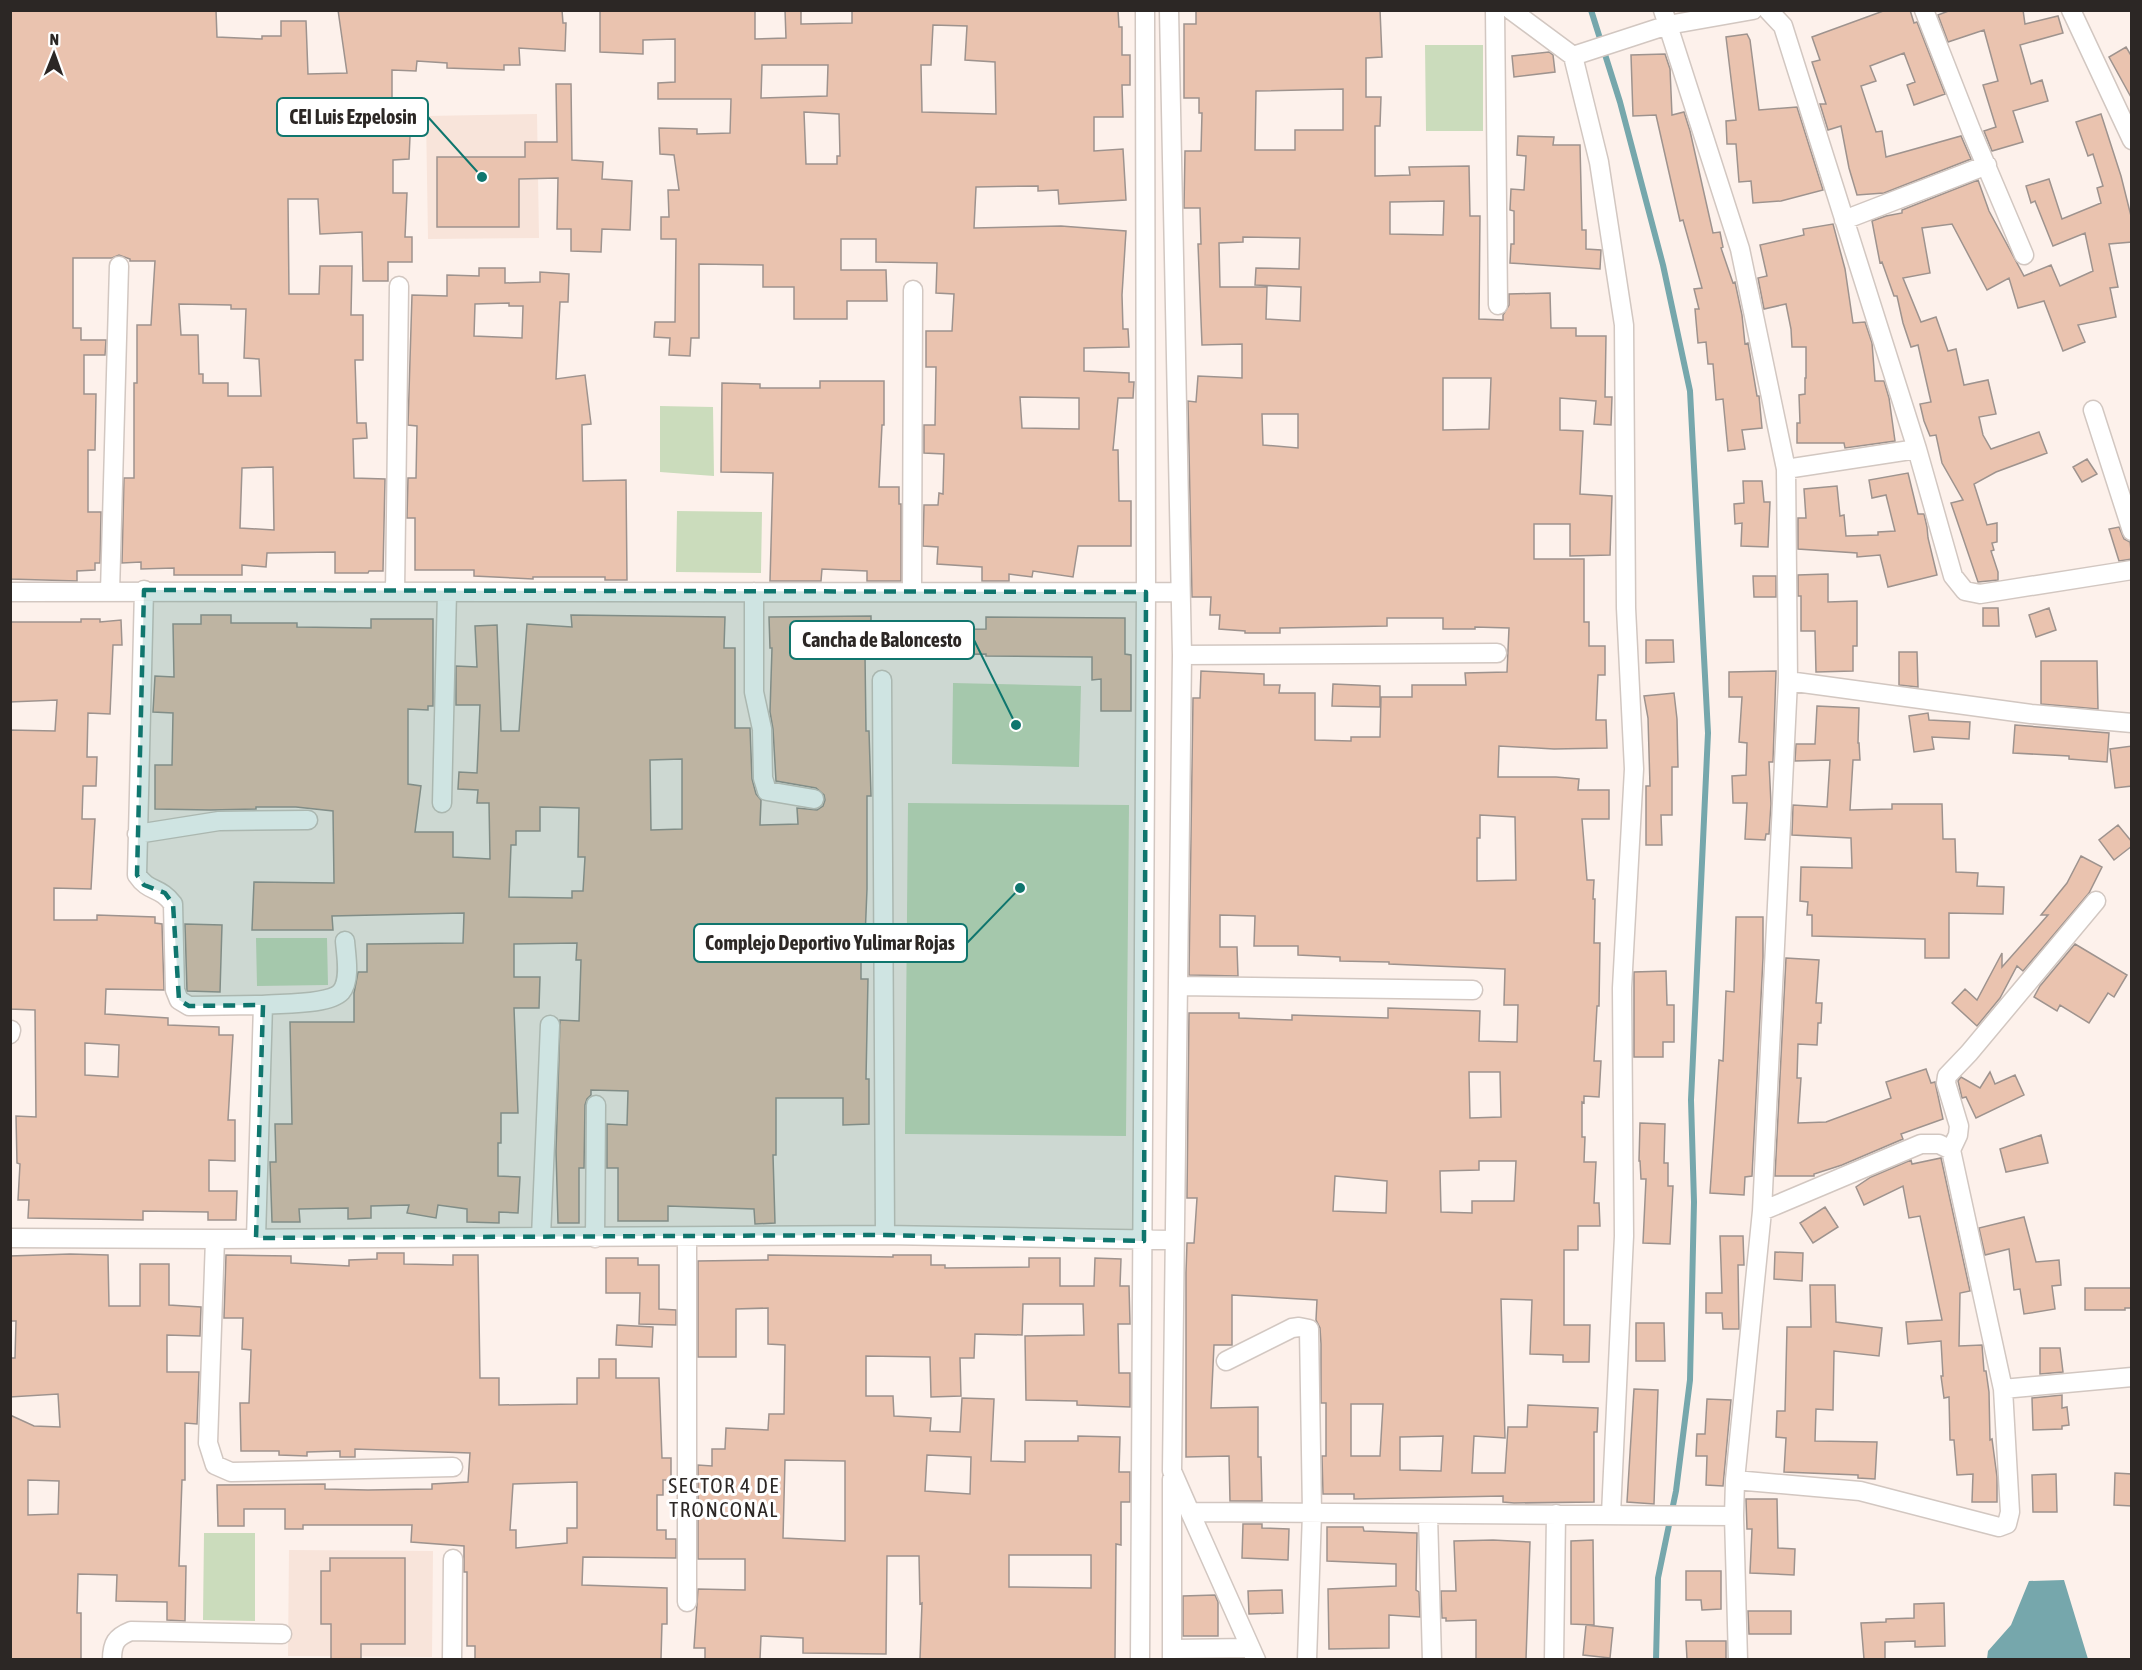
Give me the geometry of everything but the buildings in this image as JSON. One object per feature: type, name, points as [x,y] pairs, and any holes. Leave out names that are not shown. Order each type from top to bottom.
[{"type":"street","points":[[1140,1659],[1146,592],[1145,10]]},
{"type":"street","points":[[1169,10],[1182,655],[1174,1240],[1172,1472],[1172,1654],[1253,1654],[1172,1472]]},
{"type":"street","points":[[1495,10],[1498,305]]},
{"type":"street","points":[[1511,10],[1579,54],[1599,162],[1624,325],[1626,608],[1634,769],[1622,988],[1624,1236],[1619,1514]]},
{"type":"street","points":[[1579,54],[1644,33],[1665,18],[1752,10]]},
{"type":"street","points":[[1768,10],[1772,17],[1783,26],[1917,450],[1953,576],[1965,591],[1980,594],[2132,570]]},
{"type":"street","points":[[1924,10],[2024,255]]},
{"type":"street","points":[[2071,10],[2132,140]]},
{"type":"street","points":[[1665,18],[1740,249],[1786,469],[1788,681],[1762,1211],[1735,1480],[1725,1515],[1738,1659]]},
{"type":"street","points":[[1844,220],[1987,165]]},
{"type":"street","points":[[110,592],[119,266]]},
{"type":"street","points":[[395,592],[399,286]]},
{"type":"street","points":[[912,591],[913,290]]},
{"type":"street","points":[[2093,410],[2132,531]]},
{"type":"street","points":[[1786,469],[1917,450]]},
{"type":"street","points":[[10,592],[144,590],[1180,592]]},
{"type":"street","points":[[144,590],[137,875],[144,885],[165,893],[172,904],[175,990],[179,1000],[189,1006],[263,1005],[330,999],[342,991],[346,977],[345,941]]},
{"type":"street","points":[[442,803],[447,592]]},
{"type":"street","points":[[754,592],[754,692],[762,729],[763,778],[767,791],[814,799]]},
{"type":"street","points":[[1182,655],[1497,653]]},
{"type":"street","points":[[882,680],[885,1235]]},
{"type":"street","points":[[1788,681],[2031,714],[2132,723]]},
{"type":"street","points":[[137,834],[219,821],[308,820]]},
{"type":"street","points":[[1735,1480],[1860,1491],[1999,1527],[2007,1524],[2010,1512],[2003,1389],[1951,1150],[1958,1135],[1959,1126],[1946,1083],[1947,1076],[1969,1053],[2096,901]]},
{"type":"street","points":[[1178,986],[1473,990]]},
{"type":"street","points":[[256,1238],[263,1005]]},
{"type":"street","points":[[541,1237],[550,1025]]},
{"type":"street","points":[[10,1030],[10,1035]]},
{"type":"street","points":[[595,1238],[596,1106]]},
{"type":"street","points":[[1762,1211],[1921,1144],[1939,1144],[1951,1150]]},
{"type":"street","points":[[10,1238],[595,1238],[885,1235],[1174,1240]]},
{"type":"street","points":[[687,1237],[687,1602]]},
{"type":"street","points":[[215,1239],[208,1443],[215,1465],[231,1472],[453,1467]]},
{"type":"street","points":[[1226,1361],[1292,1328],[1309,1329],[1312,1513],[1307,1659]]},
{"type":"street","points":[[2003,1389],[2132,1377]]},
{"type":"street","points":[[1190,1512],[1725,1515]]},
{"type":"street","points":[[1554,1659],[1556,1514]]},
{"type":"street","points":[[1428,1515],[1432,1659]]},
{"type":"street","points":[[452,1659],[453,1559]]},
{"type":"street","points":[[112,1659],[112,1644],[120,1635],[131,1631],[282,1634]]},
{"type":"highlighted area","points":[[144,590],[1146,592],[1144,1241],[885,1235],[256,1238],[263,1005],[189,1006],[179,1000],[173,904],[165,893],[144,885],[137,875]]},
{"type":"shaded area","points":[[537,114],[539,238],[428,239],[426,116]]},
{"type":"shaded area","points":[[289,1550],[433,1551],[432,1657],[288,1656]]},
{"type":"green space","points":[[1425,45],[1483,45],[1483,131],[1426,131]]},
{"type":"green space","points":[[660,406],[713,407],[714,476],[660,472]]},
{"type":"green space","points":[[677,511],[762,512],[761,573],[676,572]]},
{"type":"green space","points":[[953,683],[1081,686],[1079,767],[952,764]]},
{"type":"green space","points":[[908,803],[1129,805],[1126,1136],[905,1134]]},
{"type":"green space","points":[[256,938],[327,938],[328,985],[257,986]]},
{"type":"green space","points":[[204,1533],[255,1533],[255,1621],[203,1620]]},
{"type":"water","points":[[2064,1580],[2088,1659],[1987,1659],[1988,1651],[2011,1625],[2029,1581]]},
{"type":"waterway","points":[[1591,10],[1620,102],[1663,265],[1690,391],[1708,733],[1691,1100],[1694,1202],[1690,1380],[1676,1491],[1658,1578],[1656,1660]]},
{"type":"place","name":"CEI Luis Ezpelosin","points":[[482,177]]},
{"type":"place","name":"Cancha de Baloncesto","points":[[1016,725]]},
{"type":"place","name":"Complejo Deportivo Yulimar Rojas","points":[[1020,888]]},
{"type":"district","name":"SECTOR 4 DE TRONCONAL","points":[[724,1498]]}]
